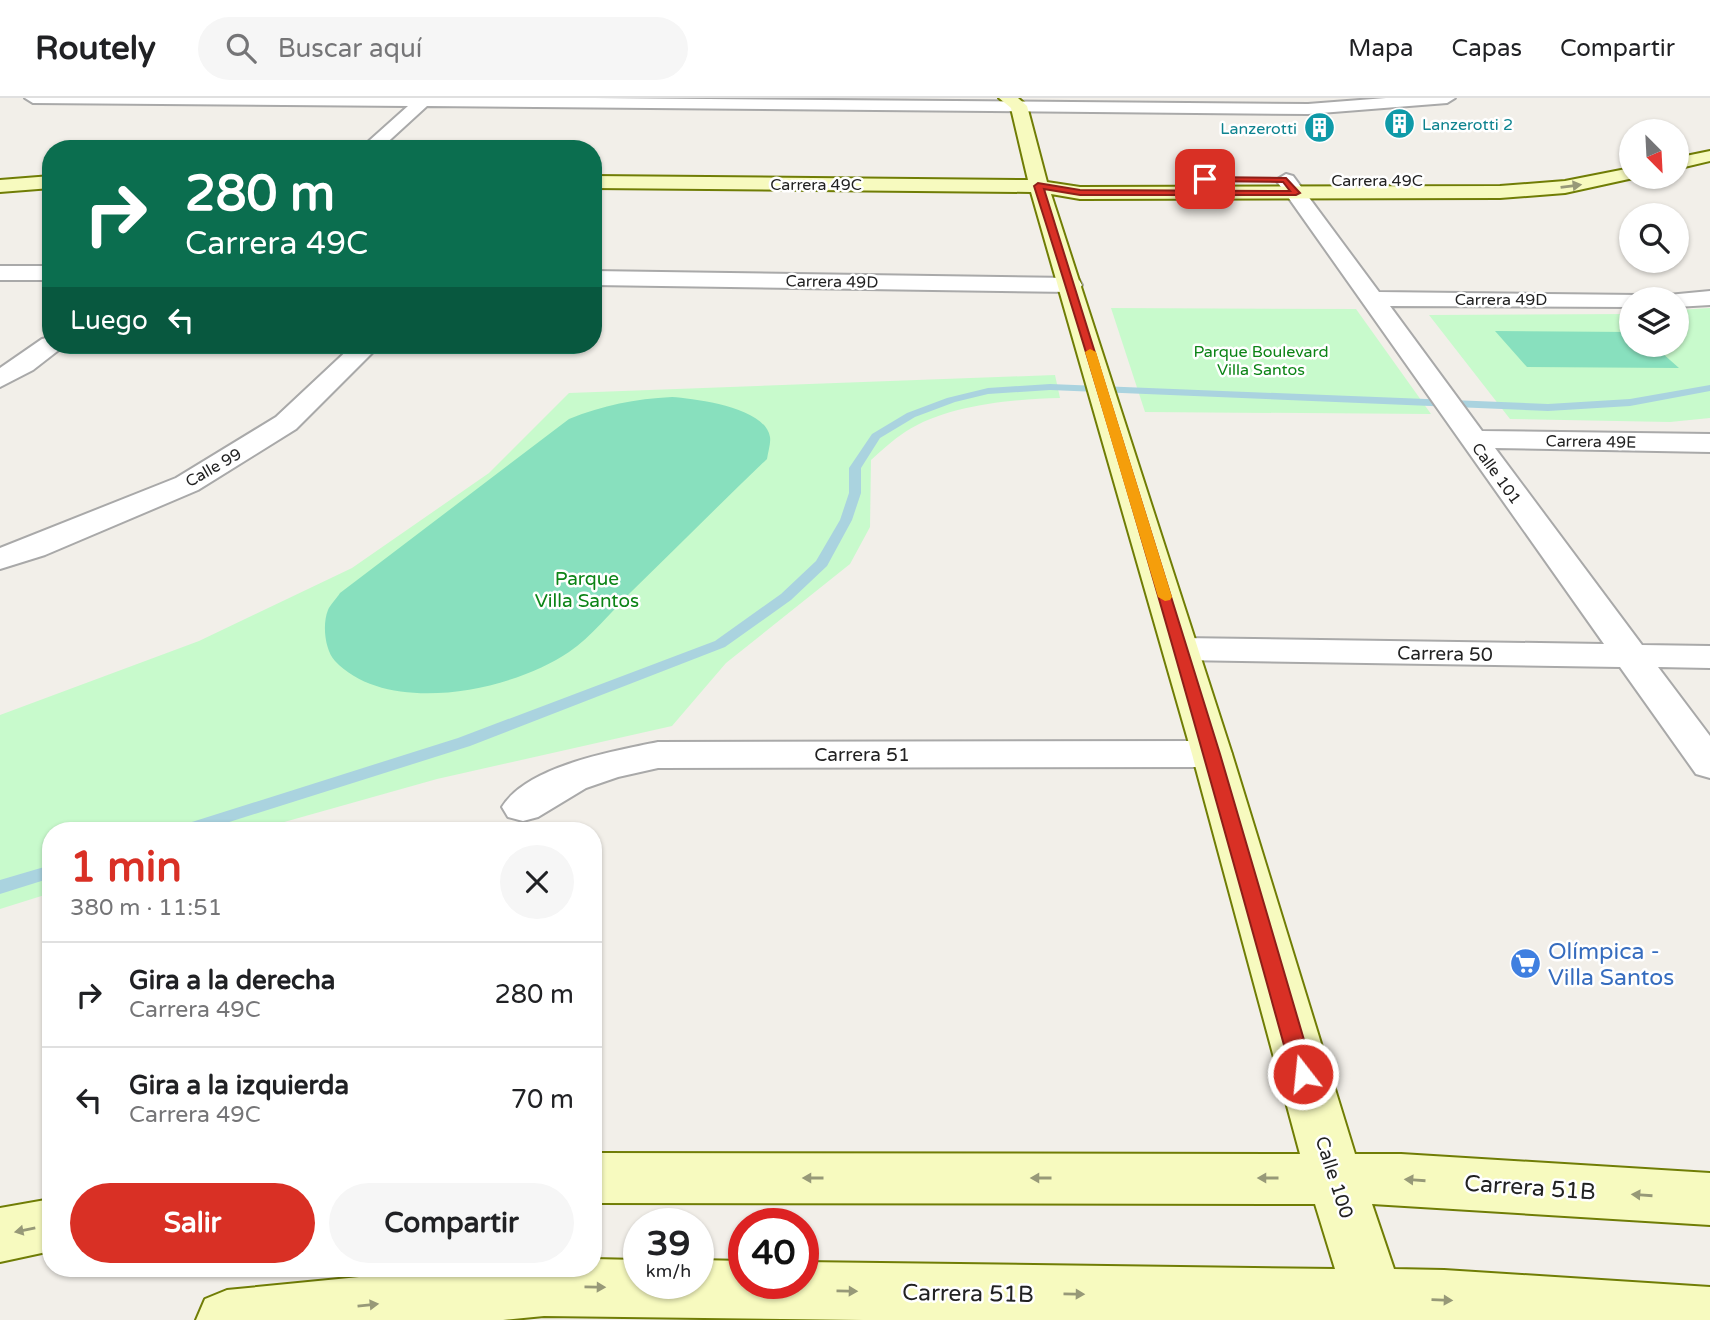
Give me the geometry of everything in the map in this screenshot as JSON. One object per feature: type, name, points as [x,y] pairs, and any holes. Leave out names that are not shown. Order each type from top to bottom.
[{"type":"street","points":[[33,98],[1019,101],[1308,109],[1447,98]]},
{"type":"street","points":[[379,140],[425,100]]},
{"type":"street","name":"Calle 100","points":[[1019,101],[1038,186],[1071,285],[1181,649],[1308,1091],[1377,1309]]},
{"type":"street","points":[[1689,160],[1710,156]]},
{"type":"street","name":"Carrera 49C","points":[[602,182],[1038,186],[1080,193],[1502,178],[1566,171],[1619,159]]},
{"type":"street","points":[[0,173],[42,175]]},
{"type":"street","name":"Carrera 49C","points":[[1291,187],[1539,190],[1619,177]]},
{"type":"street","points":[[0,186],[42,183]]},
{"type":"street","name":"Calle 101","points":[[1291,187],[1710,765]]},
{"type":"street","points":[[0,273],[42,273]]},
{"type":"street","name":"Carrera 49D","points":[[602,278],[1071,285]]},
{"type":"street","points":[[1689,299],[1710,298]]},
{"type":"street","name":"Carrera 49D","points":[[1370,299],[1619,300]]},
{"type":"street","points":[[0,379],[42,351]]},
{"type":"street","name":"Calle 99","points":[[0,559],[187,484],[286,423],[359,354]]},
{"type":"street","name":"Carrera 49E","points":[[1456,416],[1710,443]]},
{"type":"street","name":"Carrera 50","points":[[1181,649],[1710,657]]},
{"type":"street","name":"Carrera 51","points":[[523,807],[548,789],[600,766],[658,755],[1212,754]]},
{"type":"street","name":"Carrera 51B","points":[[602,1178],[1401,1179],[1710,1199]]},
{"type":"street","points":[[0,1235],[42,1228]]},
{"type":"street","name":"Carrera 51B","points":[[227,1320],[544,1287],[1377,1309],[1444,1299],[1710,1318]]},
{"type":"green space","name":"Parque Boulevard Villa Santos","points":[[1111,308],[1356,309],[1431,414],[1145,412]]},
{"type":"green space","points":[[1710,308],[1710,418],[1670,422],[1510,419],[1429,315],[1619,314],[1619,357],[1689,357],[1689,309]]},
{"type":"green space","points":[[1495,331],[1619,332],[1619,357],[1667,357],[1679,368],[1527,367]]},
{"type":"green space","name":"Parque Villa Santos","points":[[1055,375],[1060,398],[1001,402],[940,415],[905,432],[892,442],[871,460],[870,527],[850,564],[726,663],[672,726],[437,779],[284,822],[42,822],[42,896],[0,909],[0,715],[199,641],[352,568],[489,473],[569,393]]},
{"type":"green space","points":[[672,397],[728,407],[756,418],[770,437],[767,459],[577,646],[545,666],[516,678],[484,687],[450,692],[417,693],[386,689],[358,678],[335,661],[327,644],[325,623],[329,608],[340,593],[569,419],[619,404]]},
{"type":"waterway","points":[[211,822],[464,742],[720,644],[786,597],[822,563],[846,520],[855,493],[855,468],[876,436],[911,415],[951,400],[988,391],[1050,387],[1548,407],[1630,403],[1710,388]]},
{"type":"waterway","points":[[0,887],[42,874]]},
{"type":"slow traffic","points":[[1090,352],[1165,597]]},
{"type":"place","name":"Lanzerotti 2","points":[[1399,124]]},
{"type":"place","name":"Lanzerotti","points":[[1320,128]]},
{"type":"place","name":"Olímpica - Villa Santos","points":[[1525,964]]},
{"type":"route","points":[[1205,179],[1286,180],[1296,193],[1080,193],[1038,186],[1071,285],[1212,754],[1303,1074]]}]
